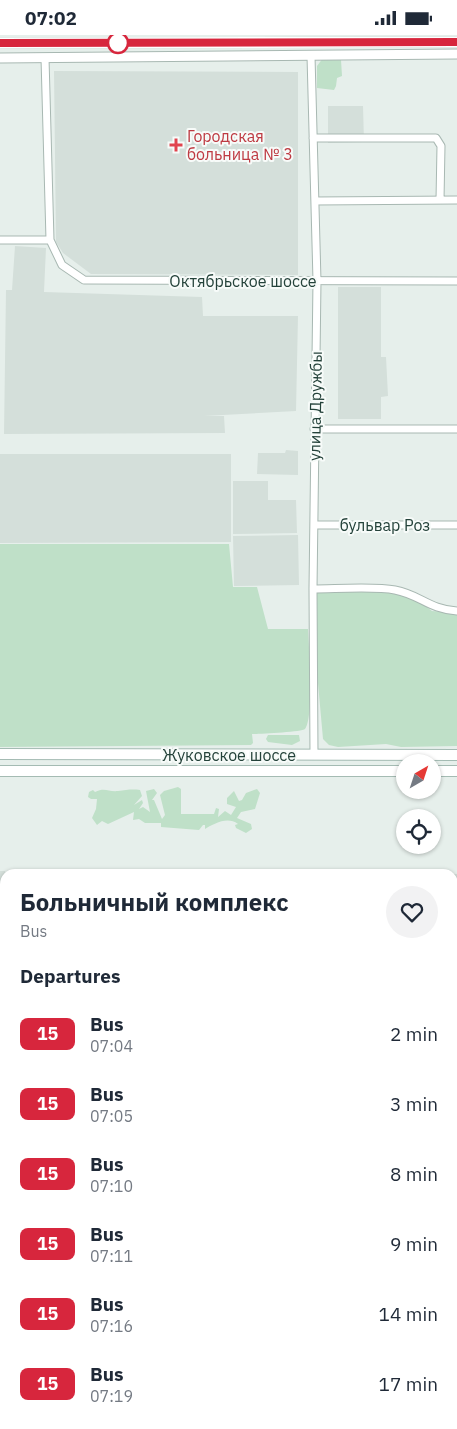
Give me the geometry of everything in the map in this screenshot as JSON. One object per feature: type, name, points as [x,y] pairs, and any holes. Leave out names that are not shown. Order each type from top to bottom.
[{"type":"main road","name":"Жуковское шоссе","points":[[0,754],[457,755]]},
{"type":"main road","points":[[76,754],[81,763],[76,773]]},
{"type":"main road","points":[[232,772],[229,759],[233,754]]},
{"type":"main road","points":[[394,755],[397,758],[398,765],[394,771]]},
{"type":"main road","name":"Жуковское шоссе","points":[[0,771],[76,773],[394,771]]},
{"type":"main road","points":[[441,771],[457,771]]},
{"type":"street","points":[[0,43],[252,42],[312,39],[457,42]]},
{"type":"street","points":[[252,42],[246,50],[248,54],[254,57]]},
{"type":"street","points":[[387,54],[394,50],[393,45],[389,42]]},
{"type":"street","points":[[0,59],[457,54]]},
{"type":"street","name":"улица Дружбы","points":[[311,56],[316,281],[313,589],[314,755]]},
{"type":"street","name":"Октябрьское шоссе","points":[[45,58],[50,240],[62,265],[84,280],[457,281]]},
{"type":"street","points":[[313,138],[436,138],[441,146],[440,200]]},
{"type":"street","points":[[314,201],[457,200]]},
{"type":"street","points":[[0,240],[50,240]]},
{"type":"street","points":[[314,429],[457,429]]},
{"type":"street","name":"бульвар Роз","points":[[314,525],[457,525]]},
{"type":"street","points":[[313,589],[394,589],[414,596],[427,605],[441,610],[457,611]]},
{"type":"shaded area","name":"Городская больница № 3","points":[[54,71],[298,72],[298,275],[91,274],[63,253],[56,242]]},
{"type":"shaded area","points":[[328,106],[363,106],[364,142],[328,143]]},
{"type":"shaded area","points":[[15,246],[46,248],[44,292],[202,297],[203,316],[298,316],[296,411],[204,416],[224,416],[225,433],[4,434],[6,290],[12,290]]},
{"type":"shaded area","points":[[338,287],[381,287],[381,357],[386,357],[388,396],[381,397],[381,419],[338,419]]},
{"type":"shaded area","points":[[286,450],[298,451],[298,475],[257,474],[258,453],[285,453]]},
{"type":"shaded area","points":[[0,454],[231,454],[231,542],[0,543]]},
{"type":"shaded area","points":[[233,481],[268,481],[268,500],[296,500],[297,533],[233,534]]},
{"type":"shaded area","points":[[298,535],[299,585],[234,586],[233,536]]},
{"type":"green space","points":[[323,58],[337,58],[341,60],[342,76],[337,78],[334,90],[317,88],[317,66]]},
{"type":"green space","points":[[0,544],[229,544],[233,587],[257,587],[268,629],[308,629],[310,697],[308,722],[305,729],[252,734],[253,743],[251,745],[0,747]]},
{"type":"green space","points":[[394,591],[416,599],[432,611],[457,613],[457,746],[401,747],[386,744],[338,747],[329,745],[323,739],[316,661],[317,592]]},
{"type":"green space","points":[[268,735],[299,735],[300,741],[292,745],[268,742],[266,739]]},
{"type":"green space","points":[[178,787],[181,789],[181,814],[214,814],[216,808],[219,809],[218,817],[225,811],[231,815],[236,807],[227,804],[227,798],[234,791],[239,801],[242,800],[246,793],[257,789],[260,793],[255,809],[241,812],[237,818],[251,824],[252,829],[246,833],[236,828],[235,825],[238,824],[229,821],[212,825],[205,829],[205,825],[203,825],[199,830],[161,827],[161,823],[145,823],[139,819],[133,820],[134,812],[108,824],[102,821],[97,825],[92,818],[96,809],[97,799],[88,797],[89,792],[93,790],[95,792],[104,790],[140,790],[142,796],[134,805],[142,800],[143,803],[139,809],[143,807],[150,812],[146,791],[154,789],[157,793],[152,800],[154,800],[162,819],[165,815],[160,795],[164,791]]},
{"type":"bus line","name":"15","points":[[0,43],[457,42]]},
{"type":"place","name":"Городская больница № 3","points":[[176,145]]}]
